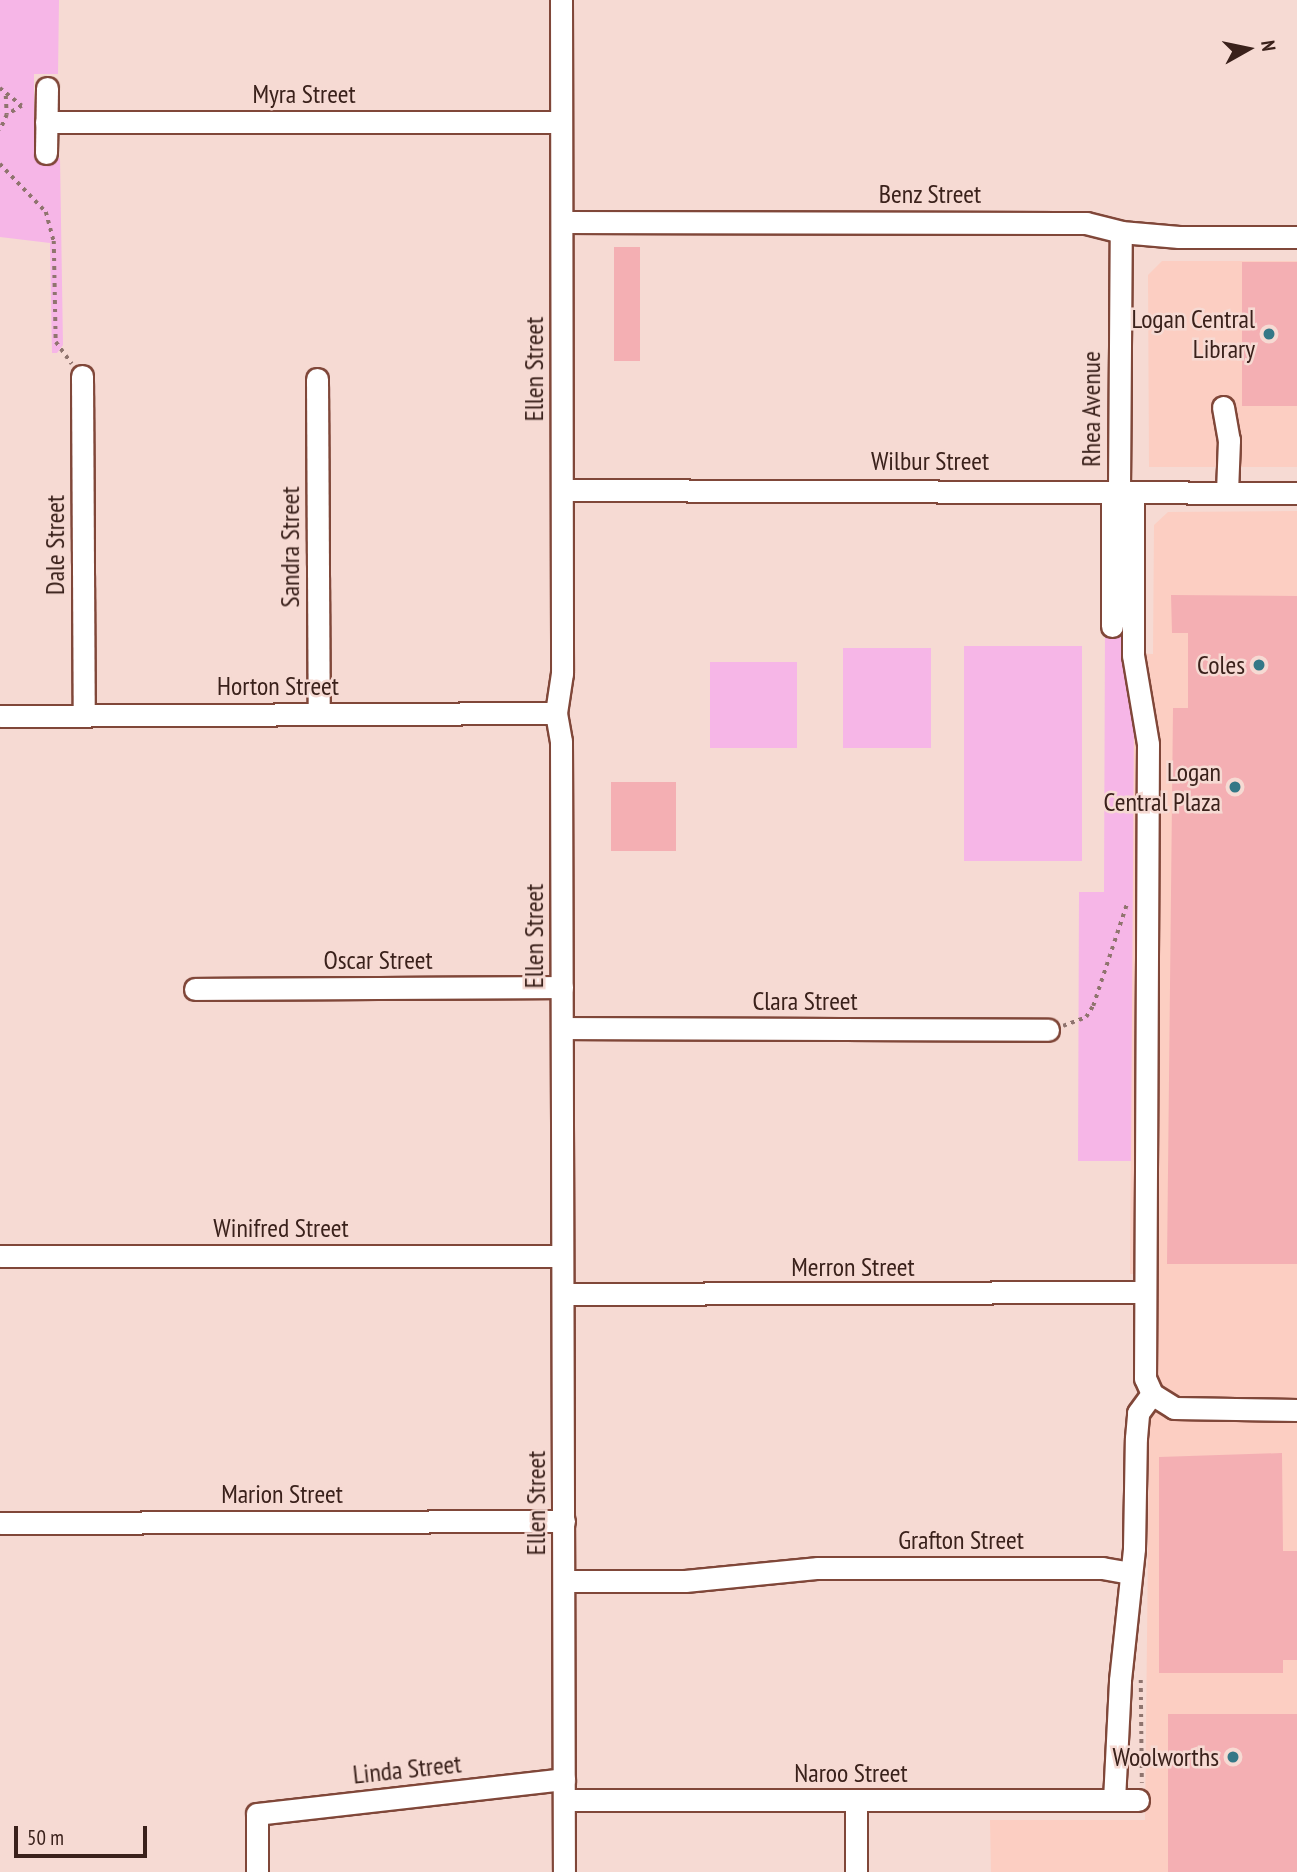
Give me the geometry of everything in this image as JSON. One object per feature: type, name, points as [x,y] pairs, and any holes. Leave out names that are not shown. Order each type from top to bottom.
[{"type":"street","name":"Ellen Street","points":[[561,0],[562,673],[556,713],[561,741],[564,1872]]},
{"type":"street","points":[[46,153],[47,88]]},
{"type":"street","name":"Myra Street","points":[[46,122],[561,122]]},
{"type":"street","name":"Benz Street","points":[[562,222],[1086,223],[1121,232],[1179,237],[1297,237]]},
{"type":"street","name":"Rhea Avenue","points":[[1112,626],[1111,501],[1119,489],[1121,232]]},
{"type":"street","name":"Dale Street","points":[[82,376],[84,715]]},
{"type":"street","name":"Sandra Street","points":[[317,379],[319,714]]},
{"type":"street","points":[[1223,407],[1229,440],[1227,492]]},
{"type":"street","points":[[1119,489],[1133,502],[1133,654],[1148,744],[1144,1378],[1152,1394],[1174,1408],[1297,1410]]},
{"type":"street","name":"Wilbur Street","points":[[562,490],[1119,489],[1297,493]]},
{"type":"street","name":"Horton Street","points":[[0,716],[556,713]]},
{"type":"street","name":"Oscar Street","points":[[195,989],[562,987]]},
{"type":"street","name":"Clara Street","points":[[562,1028],[1048,1030]]},
{"type":"street","name":"Winifred Street","points":[[0,1256],[562,1256]]},
{"type":"street","name":"Merron Street","points":[[563,1294],[1144,1292]]},
{"type":"street","points":[[1114,1800],[1138,1413],[1152,1394]]},
{"type":"street","name":"Marion Street","points":[[0,1523],[564,1521]]},
{"type":"street","name":"Grafton Street","points":[[565,1581],[685,1581],[818,1568],[1102,1568],[1130,1573]]},
{"type":"street","name":"Naroo Street","points":[[564,1790],[856,1801],[1138,1800]]},
{"type":"street","name":"Linda Street","points":[[257,1872],[257,1814],[564,1790]]},
{"type":"street","points":[[856,1801],[856,1872]]},
{"type":"path","points":[[0,88],[22,106],[7,115]]},
{"type":"path","points":[[0,131],[7,115],[5,94]]},
{"type":"path","points":[[0,164],[46,212],[54,241],[57,342],[82,376]]},
{"type":"path","points":[[1048,1030],[1086,1017],[1131,892],[1135,885],[1149,878]]},
{"type":"shaded area","points":[[0,0],[59,0],[58,74],[34,74],[34,158],[60,158],[63,345],[57,353],[52,353],[50,243],[0,237]]},
{"type":"shaded area","points":[[1162,261],[1297,261],[1297,467],[1149,467],[1148,275]]},
{"type":"shaded area","name":"Logan Central Plaza","points":[[1297,511],[1297,1872],[991,1872],[990,1820],[1145,1820],[1151,1274],[1130,1274],[1134,724],[1125,653],[1153,654],[1154,525],[1168,512]]},
{"type":"shaded area","points":[[1105,628],[1122,628],[1134,724],[1131,1161],[1078,1161],[1079,892],[1104,892]]},
{"type":"shaded area","points":[[964,646],[1082,646],[1082,861],[964,861]]},
{"type":"shaded area","points":[[843,648],[931,648],[931,748],[843,748]]},
{"type":"shaded area","points":[[710,662],[797,662],[797,748],[710,748]]},
{"type":"building","points":[[614,247],[640,247],[640,361],[614,361]]},
{"type":"building","name":"Logan Central Library","points":[[1242,262],[1297,262],[1297,406],[1242,406]]},
{"type":"building","name":"Logan Central Plaza","points":[[1171,595],[1297,596],[1297,1264],[1167,1264],[1173,708],[1188,708],[1188,633],[1172,633]]},
{"type":"building","points":[[611,782],[676,782],[676,851],[611,851]]},
{"type":"building","points":[[1282,1453],[1283,1551],[1297,1551],[1297,1660],[1283,1660],[1283,1673],[1159,1673],[1159,1457]]},
{"type":"building","name":"Woolworths","points":[[1168,1714],[1297,1714],[1297,1872],[1168,1872]]},
{"type":"place","name":"Logan Central Library","points":[[1269,334]]},
{"type":"place","name":"Coles","points":[[1259,665]]},
{"type":"place","name":"Logan Central Plaza","points":[[1235,787]]},
{"type":"place","name":"Woolworths","points":[[1233,1757]]}]
